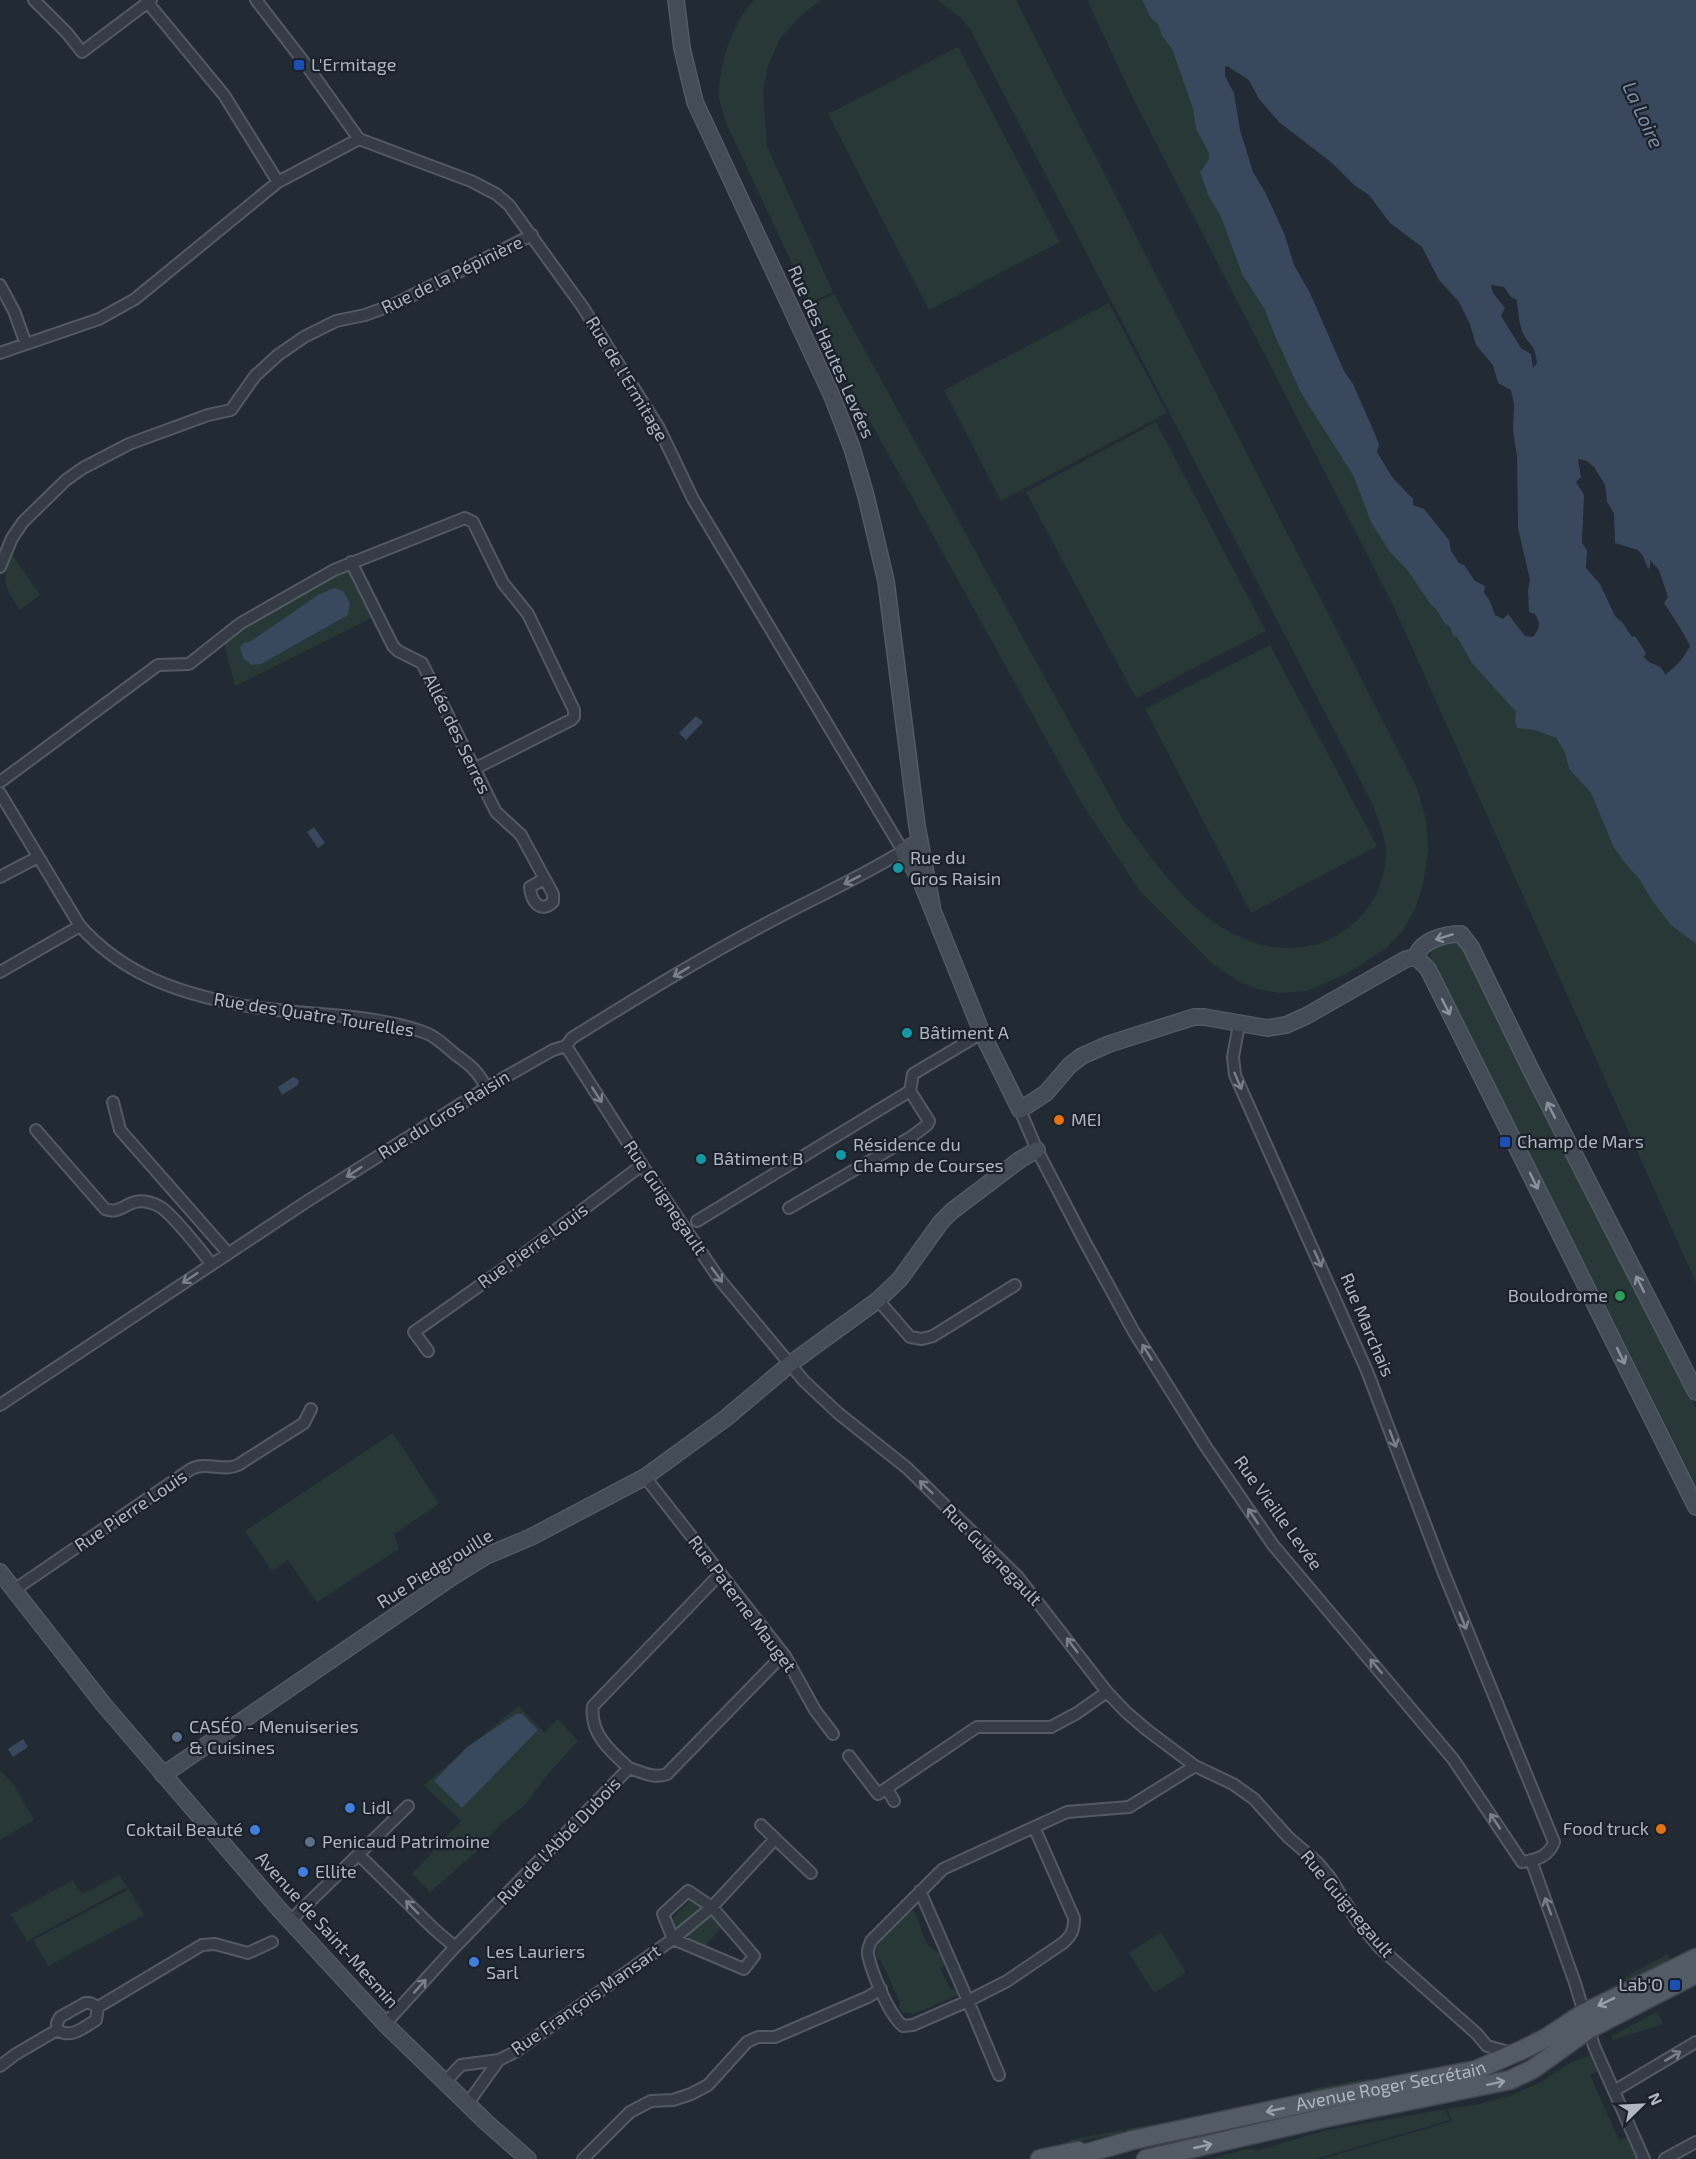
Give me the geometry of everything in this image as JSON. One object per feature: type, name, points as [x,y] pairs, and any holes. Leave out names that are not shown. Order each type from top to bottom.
[{"type":"main road","name":"Avenue Roger Secrétain","points":[[1146,2159],[1324,2118],[1510,2080],[1533,2069],[1586,2021],[1696,1958]]},
{"type":"main road","name":"Avenue Roger Secrétain","points":[[1066,2159],[1132,2140],[1476,2070],[1696,1974]]},
{"type":"main road","points":[[1040,2159],[1132,2140]]},
{"type":"street","points":[[34,0],[67,33],[81,52],[149,1],[224,94],[278,182]]},
{"type":"street","points":[[0,353],[99,318],[135,299],[278,182],[359,139],[256,0]]},
{"type":"street","name":"Rue des Hautes Levées","points":[[676,0],[682,48],[695,102],[807,339],[852,448],[886,581],[920,841],[932,906]]},
{"type":"street","name":"Rue de l'Ermitage","points":[[359,139],[471,181],[496,194],[509,205],[582,306],[659,428],[693,499],[903,851]]},
{"type":"street","name":"Rue de la Pépinière","points":[[0,567],[12,538],[23,522],[66,480],[83,468],[129,444],[208,415],[231,410],[255,376],[278,355],[304,337],[336,321],[372,313],[395,304],[532,236]]},
{"type":"street","points":[[0,285],[14,311],[26,344]]},
{"type":"street","points":[[0,782],[158,665],[189,664],[241,623],[351,562],[465,518],[473,522],[503,583],[528,614],[574,710],[574,717],[474,769]]},
{"type":"street","name":"Allée des Serres","points":[[351,562],[393,646],[422,663],[496,812],[521,835],[544,879]]},
{"type":"street","name":"Rue des Quatre Tourelles","points":[[0,793],[80,926],[113,958],[141,974],[181,990],[236,1004],[384,1022],[429,1034],[469,1064],[482,1078],[486,1088]]},
{"type":"street","points":[[903,851],[920,841]]},
{"type":"street","name":"Rue Vieille Levée","points":[[903,851],[920,879],[982,1033],[1037,1150],[1134,1332],[1206,1447],[1273,1545],[1453,1759],[1522,1862],[1531,1860]]},
{"type":"street","name":"Rue du Gros Raisin","points":[[0,1405],[211,1264],[486,1088],[553,1050],[566,1046],[572,1038],[720,949],[874,869],[903,851]]},
{"type":"street","points":[[0,877],[38,857]]},
{"type":"street","points":[[0,972],[80,926]]},
{"type":"street","points":[[1416,957],[1428,943],[1448,934],[1461,934],[1471,947],[1531,1070],[1696,1392]]},
{"type":"street","points":[[1020,1110],[1046,1093],[1075,1060],[1109,1044],[1194,1017],[1267,1028],[1286,1025],[1406,959],[1416,957]]},
{"type":"street","points":[[1416,957],[1428,969],[1696,1507]]},
{"type":"street","name":"Rue Marchais","points":[[1239,1024],[1233,1057],[1235,1075],[1367,1371],[1443,1571],[1554,1842],[1551,1850],[1542,1857],[1531,1860]]},
{"type":"street","points":[[697,1221],[910,1090],[914,1074],[982,1033]]},
{"type":"street","name":"Rue Guignegault","points":[[566,1046],[642,1166],[720,1280],[804,1381],[838,1413],[907,1468],[1018,1577],[1107,1692],[1126,1713],[1195,1766],[1233,1784],[1254,1798],[1288,1837],[1317,1862],[1329,1876],[1357,1922],[1380,1948],[1477,2034],[1487,2046]]},
{"type":"street","points":[[789,1208],[911,1137],[927,1125],[929,1121],[910,1090]]},
{"type":"street","points":[[112,1101],[120,1130],[228,1253]]},
{"type":"street","points":[[36,1130],[105,1209],[112,1212],[143,1201],[161,1207],[211,1264]]},
{"type":"street","name":"Rue Piedgrouille","points":[[163,1775],[452,1576],[486,1556],[531,1537],[645,1477],[726,1418],[790,1364],[878,1300],[900,1279],[940,1222],[1021,1159],[1037,1150]]},
{"type":"street","name":"Rue Pierre Louis","points":[[428,1351],[414,1332],[516,1260],[642,1166]]},
{"type":"street","points":[[878,1300],[910,1337],[922,1339],[933,1336],[1015,1286]]},
{"type":"street","name":"Rue Pierre Louis","points":[[14,1590],[191,1470],[204,1465],[228,1467],[238,1465],[304,1423],[311,1410]]},
{"type":"street","name":"Rue Paterne Mauget","points":[[645,1477],[785,1656],[815,1710],[833,1734]]},
{"type":"street","name":"Avenue de Saint-Mesmin","points":[[0,1572],[104,1706],[290,1921],[385,2024],[528,2159]]},
{"type":"street","name":"Rue de l'Abbé Dubois","points":[[385,2024],[455,1947],[629,1768],[599,1737],[593,1721],[593,1706],[720,1574]]},
{"type":"street","points":[[629,1768],[652,1776],[660,1777],[667,1774],[776,1662],[785,1656]]},
{"type":"street","points":[[849,1756],[878,1794],[977,1727],[1051,1727],[1077,1713],[1107,1692]]},
{"type":"street","points":[[1034,1827],[1074,1918],[1071,1935],[1007,1981],[913,2025],[903,2026],[897,2021],[881,1989],[868,1952],[871,1941],[943,1869],[1066,1812],[1129,1807],[1195,1766]]},
{"type":"street","points":[[887,1788],[894,1802]]},
{"type":"street","points":[[290,1921],[408,1806]]},
{"type":"street","points":[[761,1825],[811,1873]]},
{"type":"street","name":"Rue François Mansart","points":[[446,2081],[461,2066],[499,2060],[515,2052],[672,1939],[712,1907],[776,1839]]},
{"type":"street","points":[[359,1855],[455,1947]]},
{"type":"street","points":[[1531,1860],[1575,1983],[1594,2046],[1644,2159]]},
{"type":"street","name":"Rue François Mansart","points":[[688,1891],[712,1907],[754,1956],[744,1970],[672,1939],[663,1914],[688,1891]]},
{"type":"street","points":[[920,1891],[999,2075]]},
{"type":"street","points":[[98,2007],[202,1946],[216,1944],[248,1953],[272,1942]]},
{"type":"street","points":[[584,2159],[630,2112],[651,2102],[673,2100],[691,2094],[708,2085],[747,2042],[758,2037],[775,2037],[868,1997],[881,1989]]},
{"type":"street","points":[[57,2031],[57,2022],[60,2017],[85,2003],[90,2002],[98,2007]]},
{"type":"street","points":[[57,2031],[70,2035],[96,2020],[98,2007]]},
{"type":"street","points":[[0,2066],[16,2054],[57,2031]]},
{"type":"street","points":[[1614,2091],[1696,2042]]},
{"type":"street","points":[[1476,2070],[1487,2046],[1515,2054]]},
{"type":"street","name":"Rue François Mansart","points":[[468,2103],[499,2060]]},
{"type":"street","points":[[1665,2159],[1696,2142]]},
{"type":"shaded area","points":[[754,0],[821,0],[799,17],[780,39],[768,66],[763,92],[767,146],[833,292],[810,302],[727,125],[719,97],[721,72],[728,46],[739,20]]},
{"type":"shaded area","points":[[937,0],[1016,0],[1417,788],[1426,819],[1428,850],[1423,885],[1415,909],[1402,932],[1385,949],[1346,974],[1307,991],[1279,993],[1257,989],[1236,980],[1213,964],[1139,890],[1081,802],[836,360],[812,304],[834,294],[1122,818],[1169,880],[1212,921],[1235,935],[1265,945],[1281,948],[1308,946],[1326,941],[1357,920],[1369,906],[1378,890],[1384,872],[1385,841],[1373,805],[970,29],[960,17]]},
{"type":"shaded area","points":[[1087,0],[1142,0],[1151,18],[1158,24],[1162,36],[1172,49],[1193,109],[1196,129],[1209,153],[1209,159],[1200,172],[1208,195],[1221,217],[1242,274],[1265,310],[1301,393],[1354,477],[1390,552],[1408,571],[1431,605],[1450,627],[1453,636],[1457,637],[1472,663],[1510,704],[1517,717],[1527,728],[1556,738],[1565,753],[1569,769],[1591,793],[1613,846],[1639,879],[1651,899],[1696,944],[1696,1283],[1393,605],[1134,100]]},
{"type":"shaded area","points":[[958,47],[1060,242],[929,310],[828,114]]},
{"type":"shaded area","points":[[1109,303],[1167,413],[1001,501],[944,390]]},
{"type":"shaded area","points":[[1156,422],[1266,631],[1136,698],[1026,492]]},
{"type":"shaded area","points":[[12,554],[40,595],[20,610],[8,589],[5,578]]},
{"type":"shaded area","points":[[346,571],[352,573],[373,617],[235,686],[224,643],[335,574]]},
{"type":"shaded area","points":[[1270,645],[1377,846],[1251,913],[1145,709]]},
{"type":"shaded area","points":[[1449,941],[1458,942],[1465,954],[1628,1279],[1696,1408],[1696,1486],[1436,973],[1430,956],[1433,948]]},
{"type":"shaded area","points":[[393,1433],[439,1504],[394,1534],[399,1549],[317,1602],[288,1560],[272,1571],[245,1531]]},
{"type":"shaded area","points":[[518,1706],[544,1732],[558,1719],[578,1741],[548,1774],[525,1805],[499,1826],[476,1852],[430,1892],[412,1874],[461,1821],[424,1785]]},
{"type":"shaded area","points":[[0,1770],[14,1785],[34,1820],[0,1840]]},
{"type":"shaded area","points":[[119,1875],[127,1887],[27,1941],[11,1914],[73,1880],[82,1894]]},
{"type":"shaded area","points":[[129,1889],[144,1915],[48,1966],[33,1940]]},
{"type":"shaded area","points":[[692,1898],[704,1903],[703,1907],[694,1918],[677,1927],[671,1921]]},
{"type":"shaded area","points":[[913,1911],[928,1944],[944,1958],[946,1965],[940,1968],[950,1988],[957,1991],[958,1995],[914,2014],[902,2012],[899,2007],[900,2002],[881,1961],[876,1957],[878,1943],[886,1932]]},
{"type":"shaded area","points":[[713,1915],[724,1925],[704,1947],[688,1938],[690,1932]]},
{"type":"shaded area","points":[[1161,1932],[1186,1973],[1154,1993],[1129,1953]]},
{"type":"shaded area","points":[[1668,1954],[1670,1958],[1663,1965],[1628,1983],[1625,1977]]},
{"type":"shaded area","points":[[1655,2013],[1659,2014],[1663,2024],[1613,2040],[1612,2036]]},
{"type":"shaded area","points":[[1591,2055],[1598,2071],[1590,2075],[1619,2140],[1628,2137],[1638,2159],[1322,2159],[1452,2121],[1447,2109],[1475,2105],[1512,2095],[1543,2081],[1570,2063]]},
{"type":"shaded area","points":[[1371,2078],[1372,2081],[1312,2093],[1311,2089]]},
{"type":"shaded area","points":[[1445,2109],[1450,2120],[1316,2159],[1211,2159],[1246,2149],[1259,2150],[1323,2131]]},
{"type":"shaded area","points":[[1185,2119],[1185,2122],[1127,2132],[1126,2129]]},
{"type":"shaded area","points":[[1123,2130],[1123,2133],[1071,2143],[1069,2140]]},
{"type":"water","name":"La Loire","points":[[1142,0],[1696,0],[1696,944],[1671,925],[1613,846],[1591,793],[1569,769],[1565,753],[1556,738],[1534,730],[1517,728],[1516,712],[1472,663],[1457,637],[1453,636],[1450,627],[1431,605],[1408,571],[1390,552],[1371,522],[1354,477],[1301,393],[1265,310],[1242,274],[1221,217],[1208,195],[1200,172],[1209,159],[1209,153],[1196,129],[1193,109],[1172,49],[1162,36],[1158,24],[1151,18]],"holes":[[[1227,66],[1249,80],[1259,99],[1279,122],[1369,195],[1390,223],[1422,247],[1439,280],[1459,302],[1470,324],[1476,345],[1493,365],[1498,383],[1511,390],[1517,456],[1518,528],[1530,580],[1529,612],[1535,614],[1539,623],[1533,637],[1525,636],[1508,614],[1503,619],[1495,615],[1484,593],[1485,586],[1475,581],[1464,565],[1459,563],[1451,551],[1449,540],[1424,509],[1413,505],[1413,499],[1392,477],[1377,452],[1379,445],[1353,384],[1344,371],[1310,293],[1294,265],[1284,233],[1253,172],[1240,130],[1234,93],[1225,76]],[[1491,285],[1504,287],[1511,297],[1517,300],[1522,331],[1536,356],[1537,363],[1533,368],[1531,354],[1521,348],[1501,316],[1505,308],[1493,293]],[[1578,459],[1587,461],[1594,467],[1605,485],[1607,502],[1614,513],[1615,543],[1638,550],[1648,569],[1650,560],[1659,570],[1668,597],[1664,603],[1690,646],[1679,662],[1665,675],[1659,666],[1644,657],[1646,653],[1635,636],[1632,637],[1615,616],[1600,584],[1586,568],[1587,550],[1582,543],[1584,495],[1576,482],[1581,477]]]},
{"type":"water","points":[[334,588],[343,591],[350,603],[348,615],[261,664],[252,665],[243,658],[240,647],[244,643],[251,641],[318,595]]},
{"type":"water","points":[[696,716],[703,722],[686,740],[679,733]]},
{"type":"water","points":[[314,827],[325,843],[318,848],[307,832]]},
{"type":"water","points":[[293,1077],[299,1080],[298,1085],[282,1095],[278,1087]]},
{"type":"water","points":[[516,1714],[522,1714],[538,1730],[462,1808],[434,1781],[467,1747]]},
{"type":"water","points":[[23,1739],[28,1747],[13,1757],[8,1749]]},
{"type":"place","name":"L'Ermitage","points":[[299,65]]},
{"type":"place","name":"Rue du Gros Raisin","points":[[898,868]]},
{"type":"place","name":"Bâtiment A","points":[[907,1033]]},
{"type":"place","name":"MEI","points":[[1059,1120]]},
{"type":"place","name":"Champ de Mars","points":[[1505,1142]]},
{"type":"place","name":"Résidence du Champ de Courses","points":[[841,1155]]},
{"type":"place","name":"Bâtiment B","points":[[701,1159]]},
{"type":"place","name":"Boulodrome","points":[[1620,1296]]},
{"type":"place","name":"CASÉO - Menuiseries & Cuisines","points":[[177,1737]]},
{"type":"place","name":"Lidl","points":[[350,1808]]},
{"type":"place","name":"Food truck","points":[[1661,1829]]},
{"type":"place","name":"Coktail Beauté","points":[[255,1830]]},
{"type":"place","name":"Penicaud Patrimoine","points":[[310,1842]]},
{"type":"place","name":"Ellite","points":[[303,1872]]},
{"type":"place","name":"Les Lauriers Sarl","points":[[474,1962]]},
{"type":"place","name":"Lab'O","points":[[1675,1985]]}]
